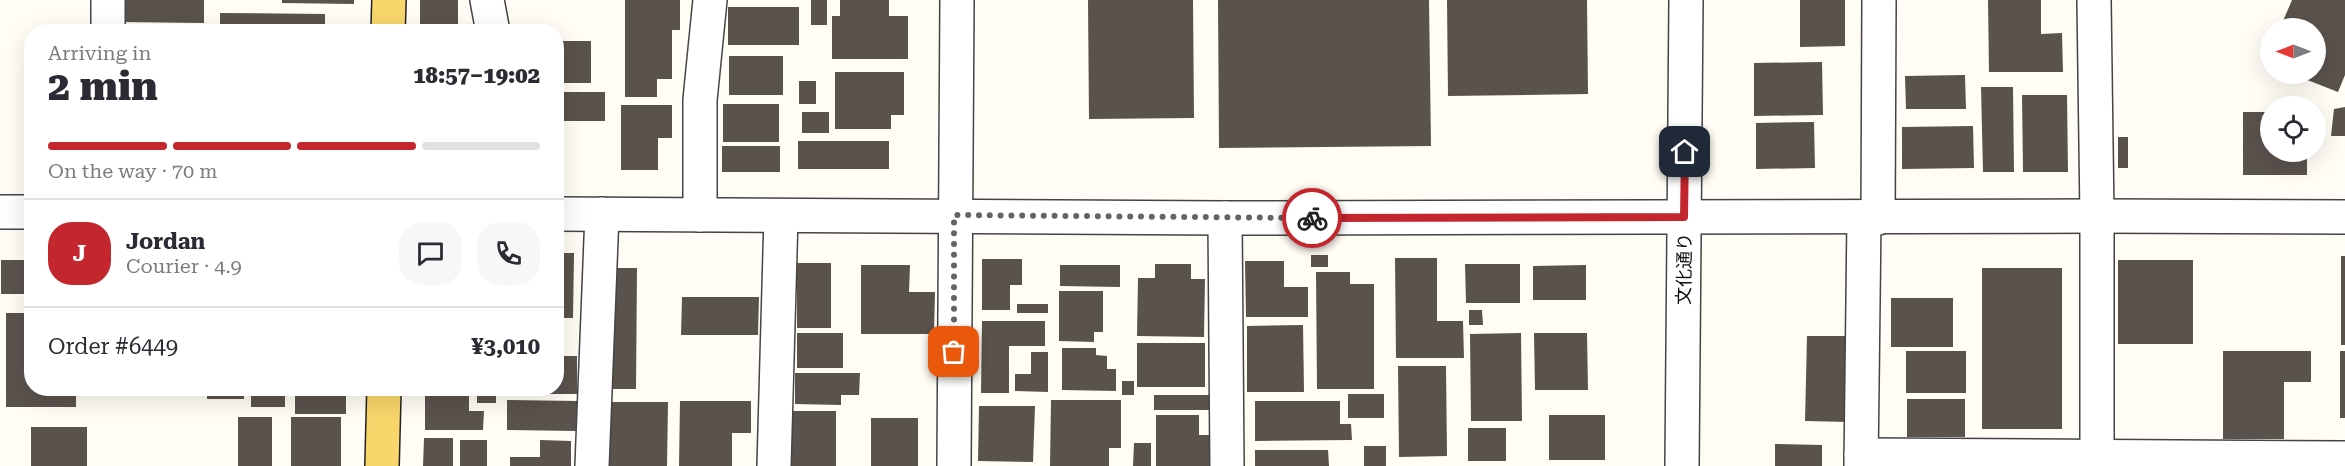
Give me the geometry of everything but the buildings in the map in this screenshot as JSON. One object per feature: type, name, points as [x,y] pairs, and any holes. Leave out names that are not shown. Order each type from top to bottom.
[{"type":"main road","points":[[388,24],[389,0]]},
{"type":"main road","points":[[382,466],[384,396]]},
{"type":"street","points":[[108,0],[108,24]]},
{"type":"street","points":[[488,0],[492,24]]},
{"type":"street","points":[[700,215],[700,100],[710,0]]},
{"type":"street","points":[[954,466],[957,0]]},
{"type":"street","name":"文化通り","points":[[1682,466],[1686,0]]},
{"type":"street","points":[[1879,0],[1861,460],[2097,461],[2345,458]]},
{"type":"street","points":[[2094,0],[2097,461]]},
{"type":"street","points":[[0,212],[24,212]]},
{"type":"street","points":[[564,214],[1225,218],[2345,217]]},
{"type":"street","points":[[592,466],[602,214]]},
{"type":"street","points":[[774,466],[781,216]]},
{"type":"street","points":[[1225,218],[1227,466]]},
{"type":"way so far","points":[[954,352],[954,215],[1312,218]]},
{"type":"route","points":[[1312,218],[1684,217],[1685,152]]}]
